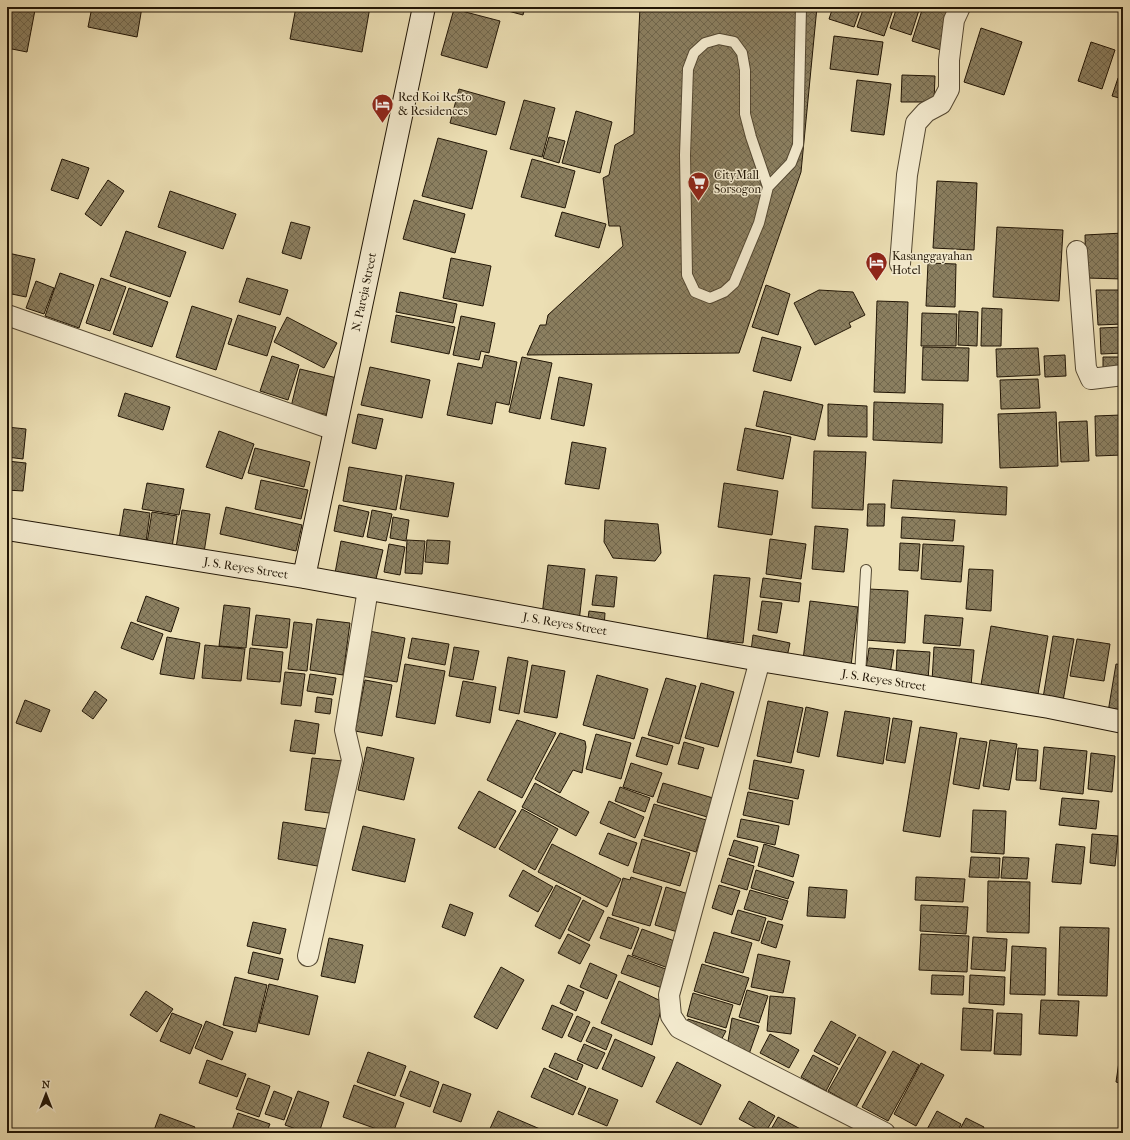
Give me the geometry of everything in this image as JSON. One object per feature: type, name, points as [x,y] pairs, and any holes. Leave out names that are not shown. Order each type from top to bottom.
[{"type":"street","name":"N. Pareja Street","points":[[304,577],[424,7]]},
{"type":"street","points":[[900,264],[907,175],[916,123],[926,112],[941,104],[949,89],[949,60],[954,20],[960,7]]},
{"type":"street","points":[[1077,251],[1086,368],[1091,379],[1123,375]]},
{"type":"street","points":[[7,315],[335,430]]},
{"type":"street","name":"J. S. Reyes Street","points":[[7,529],[368,588],[760,660],[1049,707],[1123,722]]},
{"type":"street","points":[[308,956],[352,760],[345,730],[368,588]]},
{"type":"street","points":[[760,660],[670,995],[671,1016],[679,1028],[885,1133]]},
{"type":"lane","points":[[768,187],[745,114],[745,70],[742,53],[734,42],[719,39],[705,43],[694,53],[688,69],[685,155],[687,275],[695,292],[710,298],[724,292],[734,283],[759,223],[768,187],[791,163],[798,145],[801,7]]},
{"type":"lane","points":[[860,676],[866,570]]},
{"type":"building","points":[[7,7],[35,10],[27,52],[7,48]]},
{"type":"building","points":[[92,7],[142,7],[137,37],[88,27]]},
{"type":"building","points":[[296,7],[370,7],[362,52],[290,39]]},
{"type":"building","points":[[493,7],[525,7],[523,15]]},
{"type":"building","name":"CityMall Sorsogon","points":[[640,7],[817,7],[801,172],[739,353],[527,355],[540,325],[546,325],[548,315],[623,246],[620,226],[609,226],[603,178],[609,175],[615,145],[634,134]]},
{"type":"building","points":[[833,7],[861,7],[854,27],[829,19]]},
{"type":"building","points":[[864,7],[894,7],[884,36],[857,27]]},
{"type":"building","points":[[897,7],[920,7],[911,35],[890,28]]},
{"type":"building","points":[[923,7],[958,7],[944,51],[912,41]]},
{"type":"building","points":[[454,9],[500,21],[487,68],[441,55]]},
{"type":"building","points":[[981,28],[1022,42],[1004,95],[964,82]]},
{"type":"building","points":[[834,36],[883,42],[878,75],[830,69]]},
{"type":"building","points":[[1091,42],[1115,50],[1102,89],[1078,81]]},
{"type":"building","points":[[902,75],[935,76],[934,102],[901,102]]},
{"type":"building","points":[[1118,78],[1123,80],[1123,99],[1112,96]]},
{"type":"building","points":[[857,80],[891,84],[884,135],[851,131]]},
{"type":"building","points":[[459,89],[505,102],[496,135],[450,123]]},
{"type":"building","points":[[524,100],[555,108],[542,157],[510,149]]},
{"type":"building","points":[[576,111],[612,122],[600,173],[562,163]]},
{"type":"building","points":[[549,137],[565,141],[559,163],[543,158]]},
{"type":"building","points":[[438,138],[487,151],[472,209],[422,196]]},
{"type":"building","points":[[62,159],[89,168],[78,199],[51,190]]},
{"type":"building","points":[[532,159],[575,171],[565,208],[521,197]]},
{"type":"building","points":[[108,180],[124,191],[101,226],[85,214]]},
{"type":"building","points":[[937,181],[977,183],[974,250],[933,248]]},
{"type":"building","points":[[170,191],[236,214],[223,249],[158,227]]},
{"type":"building","points":[[414,200],[465,214],[455,253],[403,239]]},
{"type":"building","points":[[562,212],[606,224],[599,248],[555,236]]},
{"type":"building","points":[[291,222],[310,227],[301,259],[282,253]]},
{"type":"building","points":[[997,227],[1063,230],[1059,301],[993,297]]},
{"type":"building","points":[[126,231],[186,252],[170,297],[110,276]]},
{"type":"building","points":[[1123,233],[1123,279],[1086,278],[1085,235]]},
{"type":"building","points":[[8,253],[35,259],[26,297],[7,293]]},
{"type":"building","points":[[451,258],[491,266],[483,306],[443,298]]},
{"type":"building","points":[[928,263],[956,264],[955,307],[926,306]]},
{"type":"building","points":[[60,273],[94,285],[79,328],[45,316]]},
{"type":"building","points":[[101,278],[126,287],[110,331],[86,323]]},
{"type":"building","points":[[247,278],[288,290],[280,315],[239,302]]},
{"type":"building","points":[[36,281],[54,288],[44,314],[26,308]]},
{"type":"building","points":[[766,285],[790,294],[778,335],[752,327]]},
{"type":"building","points":[[129,288],[168,302],[152,347],[113,334]]},
{"type":"building","points":[[819,290],[853,292],[865,315],[849,323],[851,327],[815,345],[794,303]]},
{"type":"building","points":[[1096,290],[1123,290],[1123,324],[1098,325]]},
{"type":"building","points":[[400,292],[457,304],[453,323],[396,312]]},
{"type":"building","points":[[877,301],[908,302],[905,393],[874,392]]},
{"type":"building","points":[[192,306],[232,319],[216,370],[176,357]]},
{"type":"building","points":[[982,308],[1002,309],[1001,346],[981,346]]},
{"type":"building","points":[[959,311],[978,312],[977,346],[958,345]]},
{"type":"building","points":[[922,313],[957,314],[956,346],[921,346]]},
{"type":"building","points":[[238,315],[276,327],[267,356],[228,344]]},
{"type":"building","points":[[396,315],[455,327],[449,354],[391,342]]},
{"type":"building","points":[[461,316],[495,323],[489,353],[481,351],[479,360],[453,355]]},
{"type":"building","points":[[287,317],[337,343],[324,368],[274,342]]},
{"type":"building","points":[[1123,327],[1123,353],[1101,354],[1100,328]]},
{"type":"building","points":[[762,337],[801,347],[791,381],[753,371]]},
{"type":"building","points":[[923,347],[969,348],[968,381],[922,380]]},
{"type":"building","points":[[1038,348],[1040,375],[997,377],[996,349]]},
{"type":"building","points":[[485,355],[517,362],[509,405],[496,402],[492,424],[447,415],[458,363],[482,368]]},
{"type":"building","points":[[1065,355],[1066,376],[1045,377],[1044,356]]},
{"type":"building","points":[[272,356],[299,365],[288,400],[260,391]]},
{"type":"building","points":[[522,357],[552,363],[540,419],[509,412]]},
{"type":"building","points":[[1103,357],[1123,357],[1123,368],[1103,370]]},
{"type":"building","points":[[370,367],[430,380],[422,418],[361,405]]},
{"type":"building","points":[[300,369],[337,378],[329,415],[291,407]]},
{"type":"building","points":[[559,377],[592,384],[584,426],[551,419]]},
{"type":"building","points":[[1038,379],[1040,408],[1001,409],[1000,380]]},
{"type":"building","points":[[764,391],[823,405],[815,440],[756,426]]},
{"type":"building","points":[[125,393],[170,407],[163,430],[118,416]]},
{"type":"building","points":[[874,402],[943,404],[942,443],[873,440]]},
{"type":"building","points":[[828,404],[867,406],[867,437],[828,436]]},
{"type":"building","points":[[1056,412],[1058,466],[1000,468],[998,414]]},
{"type":"building","points":[[358,414],[383,419],[376,449],[352,443]]},
{"type":"building","points":[[1121,415],[1122,455],[1096,456],[1095,416]]},
{"type":"building","points":[[1087,421],[1089,461],[1061,462],[1059,422]]},
{"type":"building","points":[[7,427],[26,429],[23,459],[7,457]]},
{"type":"building","points":[[745,428],[791,437],[783,479],[737,470]]},
{"type":"building","points":[[219,431],[254,444],[242,479],[206,467]]},
{"type":"building","points":[[572,442],[606,448],[599,489],[565,484]]},
{"type":"building","points":[[255,448],[310,462],[304,487],[248,473]]},
{"type":"building","points":[[814,451],[866,452],[863,510],[812,508]]},
{"type":"building","points":[[7,461],[26,463],[23,491],[7,490]]},
{"type":"building","points":[[349,467],[402,476],[396,510],[343,501]]},
{"type":"building","points":[[406,475],[454,483],[448,517],[400,509]]},
{"type":"building","points":[[261,480],[308,490],[301,519],[255,509]]},
{"type":"building","points":[[893,480],[1007,487],[1006,515],[891,508]]},
{"type":"building","points":[[147,483],[184,489],[179,515],[142,509]]},
{"type":"building","points":[[724,483],[778,491],[772,535],[718,527]]},
{"type":"building","points":[[868,504],[885,504],[884,526],[867,526]]},
{"type":"building","points":[[339,505],[369,512],[363,537],[334,531]]},
{"type":"building","points":[[226,507],[302,525],[296,551],[220,534]]},
{"type":"building","points":[[124,509],[150,513],[145,549],[118,545]]},
{"type":"building","points":[[182,510],[210,514],[203,559],[175,554]]},
{"type":"building","points":[[372,510],[392,514],[386,541],[367,537]]},
{"type":"building","points":[[152,512],[177,516],[171,553],[146,549]]},
{"type":"building","points":[[393,517],[409,520],[406,541],[390,538]]},
{"type":"building","points":[[902,517],[955,520],[953,541],[901,538]]},
{"type":"building","points":[[605,520],[658,524],[661,553],[655,561],[613,558],[604,542]]},
{"type":"building","points":[[815,526],[848,529],[844,572],[812,569]]},
{"type":"building","points":[[770,539],[806,544],[801,579],[766,574]]},
{"type":"building","points":[[407,540],[425,541],[422,574],[405,573]]},
{"type":"building","points":[[427,540],[450,541],[448,564],[425,562]]},
{"type":"building","points":[[341,541],[383,550],[375,583],[335,573]]},
{"type":"building","points":[[900,543],[920,544],[918,571],[899,570]]},
{"type":"building","points":[[389,544],[405,547],[400,575],[384,572]]},
{"type":"building","points":[[923,544],[964,546],[961,582],[921,579]]},
{"type":"building","points":[[548,565],[585,569],[579,622],[542,615]]},
{"type":"building","points":[[969,569],[993,570],[991,611],[966,609]]},
{"type":"building","points":[[596,575],[617,577],[614,607],[592,605]]},
{"type":"building","points":[[714,575],[750,578],[743,643],[707,639]]},
{"type":"building","points":[[763,578],[801,583],[799,602],[760,597]]},
{"type":"building","points":[[869,589],[908,591],[905,643],[866,640]]},
{"type":"building","points":[[146,596],[179,608],[171,632],[137,621]]},
{"type":"building","points":[[762,601],[782,603],[777,633],[758,630]]},
{"type":"building","points":[[810,601],[858,607],[851,666],[803,660]]},
{"type":"building","points":[[224,605],[250,608],[246,648],[219,646]]},
{"type":"building","points":[[589,611],[605,613],[604,628],[587,626]]},
{"type":"building","points":[[256,615],[290,619],[287,648],[252,645]]},
{"type":"building","points":[[925,615],[963,618],[960,646],[923,643]]},
{"type":"building","points":[[317,619],[350,623],[343,675],[310,670]]},
{"type":"building","points":[[131,622],[163,634],[153,660],[121,648]]},
{"type":"building","points":[[294,622],[312,624],[307,671],[288,669]]},
{"type":"building","points":[[991,626],[1048,636],[1038,694],[981,685]]},
{"type":"building","points":[[369,631],[405,638],[397,682],[361,676]]},
{"type":"building","points":[[753,635],[790,643],[787,657],[751,651]]},
{"type":"building","points":[[1053,636],[1074,639],[1063,701],[1043,698]]},
{"type":"building","points":[[167,637],[200,643],[194,679],[160,674]]},
{"type":"building","points":[[412,638],[449,644],[445,665],[408,658]]},
{"type":"building","points":[[1077,639],[1110,644],[1104,681],[1070,676]]},
{"type":"building","points":[[205,645],[245,649],[241,681],[202,678]]},
{"type":"building","points":[[454,647],[479,651],[473,680],[449,676]]},
{"type":"building","points":[[934,647],[974,650],[971,686],[932,681]]},
{"type":"building","points":[[250,648],[283,652],[280,682],[247,679]]},
{"type":"building","points":[[869,648],[894,650],[890,674],[866,669]]},
{"type":"building","points":[[897,650],[930,652],[928,680],[896,675]]},
{"type":"building","points":[[508,657],[528,661],[519,714],[499,710]]},
{"type":"building","points":[[405,664],[445,671],[435,724],[396,717]]},
{"type":"building","points":[[1116,664],[1123,665],[1123,720],[1107,718]]},
{"type":"building","points":[[532,665],[565,671],[557,718],[524,712]]},
{"type":"building","points":[[285,672],[305,674],[301,706],[281,704]]},
{"type":"building","points":[[310,674],[336,678],[333,695],[307,691]]},
{"type":"building","points":[[597,675],[648,689],[634,739],[583,725]]},
{"type":"building","points":[[666,678],[696,686],[679,744],[648,735]]},
{"type":"building","points":[[365,680],[392,685],[382,736],[355,731]]},
{"type":"building","points":[[463,681],[496,687],[490,723],[456,716]]},
{"type":"building","points":[[701,683],[734,692],[718,747],[685,738]]},
{"type":"building","points":[[95,691],[107,700],[93,719],[82,711]]},
{"type":"building","points":[[317,697],[332,699],[330,714],[315,712]]},
{"type":"building","points":[[25,700],[50,710],[41,732],[16,723]]},
{"type":"building","points":[[768,701],[803,708],[791,763],[757,756]]},
{"type":"building","points":[[806,707],[828,712],[819,757],[797,752]]},
{"type":"building","points":[[845,711],[890,718],[883,764],[837,756]]},
{"type":"building","points":[[893,718],[912,721],[905,763],[886,760]]},
{"type":"building","points":[[295,720],[319,724],[315,754],[290,751]]},
{"type":"building","points":[[517,720],[556,733],[522,798],[487,780]]},
{"type":"building","points":[[920,727],[957,733],[940,837],[903,831]]},
{"type":"building","points":[[560,733],[585,741],[586,747],[582,773],[573,770],[560,793],[535,779]]},
{"type":"building","points":[[596,734],[631,743],[621,779],[586,769]]},
{"type":"building","points":[[642,737],[673,746],[667,765],[636,756]]},
{"type":"building","points":[[960,738],[987,742],[979,789],[953,784]]},
{"type":"building","points":[[990,740],[1017,744],[1009,790],[983,786]]},
{"type":"building","points":[[684,742],[704,748],[698,769],[678,764]]},
{"type":"building","points":[[367,747],[414,758],[404,800],[358,790]]},
{"type":"building","points":[[1044,747],[1087,751],[1083,794],[1040,789]]},
{"type":"building","points":[[1018,748],[1038,750],[1036,781],[1016,780]]},
{"type":"building","points":[[1091,753],[1115,756],[1112,792],[1088,789]]},
{"type":"building","points":[[312,758],[343,761],[337,814],[305,810]]},
{"type":"building","points":[[754,760],[804,770],[798,799],[749,789]]},
{"type":"building","points":[[631,763],[662,773],[653,797],[623,787]]},
{"type":"building","points":[[535,783],[589,812],[576,836],[522,807]]},
{"type":"building","points":[[663,783],[713,798],[707,817],[657,802]]},
{"type":"building","points":[[620,787],[650,798],[645,812],[615,801]]},
{"type":"building","points":[[479,791],[516,811],[495,848],[458,828]]},
{"type":"building","points":[[748,792],[793,801],[789,825],[743,815]]},
{"type":"building","points":[[1062,798],[1099,801],[1096,829],[1059,825]]},
{"type":"building","points":[[609,801],[644,817],[635,838],[600,823]]},
{"type":"building","points":[[654,804],[706,820],[696,852],[644,836]]},
{"type":"building","points":[[522,809],[558,829],[535,870],[499,849]]},
{"type":"building","points":[[973,810],[1006,811],[1004,854],[971,852]]},
{"type":"building","points":[[741,819],[779,826],[775,845],[737,837]]},
{"type":"building","points":[[283,822],[328,829],[323,867],[278,859]]},
{"type":"building","points":[[363,826],[415,839],[405,882],[352,870]]},
{"type":"building","points":[[608,833],[637,843],[628,866],[599,854]]},
{"type":"building","points":[[1092,834],[1118,836],[1115,866],[1090,863]]},
{"type":"building","points":[[642,839],[690,853],[680,886],[633,872]]},
{"type":"building","points":[[734,840],[758,847],[754,863],[729,855]]},
{"type":"building","points":[[552,844],[621,879],[607,907],[538,872]]},
{"type":"building","points":[[764,844],[799,855],[793,877],[758,866]]},
{"type":"building","points":[[1056,844],[1085,847],[1081,884],[1052,882]]},
{"type":"building","points":[[971,857],[1000,858],[999,878],[969,877]]},
{"type":"building","points":[[1003,857],[1029,858],[1027,879],[1001,878]]},
{"type":"building","points":[[728,858],[754,866],[747,890],[721,882]]},
{"type":"building","points":[[523,870],[553,887],[538,912],[509,896]]},
{"type":"building","points":[[756,870],[794,882],[788,899],[751,888]]},
{"type":"building","points":[[631,877],[662,887],[650,926],[612,915],[623,878],[630,880]]},
{"type":"building","points":[[916,877],[965,879],[963,902],[915,900]]},
{"type":"building","points":[[988,881],[1030,882],[1029,933],[987,932]]},
{"type":"building","points":[[556,885],[581,898],[560,939],[535,926]]},
{"type":"building","points":[[719,885],[740,891],[732,915],[712,908]]},
{"type":"building","points":[[666,887],[695,896],[684,934],[655,925]]},
{"type":"building","points":[[809,887],[847,890],[845,918],[807,916]]},
{"type":"building","points":[[750,890],[788,901],[782,920],[744,909]]},
{"type":"building","points":[[583,900],[604,911],[589,941],[568,930]]},
{"type":"building","points":[[450,904],[473,913],[465,936],[442,927]]},
{"type":"building","points":[[921,905],[968,907],[966,934],[920,931]]},
{"type":"building","points":[[738,910],[766,918],[759,941],[731,933]]},
{"type":"building","points":[[608,917],[639,928],[631,949],[600,938]]},
{"type":"building","points":[[768,921],[783,925],[776,948],[761,943]]},
{"type":"building","points":[[253,922],[286,929],[280,954],[247,946]]},
{"type":"building","points":[[1060,927],[1109,928],[1107,996],[1058,995]]},
{"type":"building","points":[[642,929],[680,943],[671,969],[632,955]]},
{"type":"building","points":[[714,932],[752,943],[743,973],[705,962]]},
{"type":"building","points":[[568,934],[590,945],[580,964],[558,953]]},
{"type":"building","points":[[921,934],[969,936],[967,972],[919,970]]},
{"type":"building","points":[[973,937],[1007,939],[1005,971],[971,969]]},
{"type":"building","points":[[329,938],[363,945],[355,983],[321,976]]},
{"type":"building","points":[[1012,946],[1046,948],[1045,995],[1010,994]]},
{"type":"building","points":[[253,952],[283,959],[278,980],[248,973]]},
{"type":"building","points":[[758,954],[790,961],[783,993],[751,987]]},
{"type":"building","points":[[628,955],[671,971],[665,989],[621,973]]},
{"type":"building","points":[[590,963],[617,975],[607,999],[580,987]]},
{"type":"building","points":[[702,964],[749,978],[740,1005],[694,991]]},
{"type":"building","points":[[501,967],[524,980],[497,1029],[474,1017]]},
{"type":"building","points":[[932,975],[964,976],[963,995],[931,994]]},
{"type":"building","points":[[970,975],[1005,977],[1004,1005],[969,1003]]},
{"type":"building","points":[[235,977],[267,985],[256,1032],[223,1025]]},
{"type":"building","points":[[619,981],[663,1002],[652,1045],[601,1023]]},
{"type":"building","points":[[269,984],[318,996],[309,1035],[259,1023]]},
{"type":"building","points":[[568,985],[584,992],[576,1011],[560,1003]]},
{"type":"building","points":[[747,990],[768,996],[759,1023],[739,1017]]},
{"type":"building","points":[[146,991],[173,1009],[157,1032],[130,1015]]},
{"type":"building","points":[[693,993],[733,1005],[726,1028],[687,1016]]},
{"type":"building","points":[[770,996],[795,998],[791,1034],[767,1031]]},
{"type":"building","points":[[1041,1000],[1079,1001],[1077,1036],[1039,1034]]},
{"type":"building","points":[[552,1005],[573,1014],[562,1038],[542,1029]]},
{"type":"building","points":[[963,1008],[993,1010],[991,1051],[961,1050]]},
{"type":"building","points":[[172,1013],[202,1025],[190,1054],[160,1041]]},
{"type":"building","points":[[997,1013],[1022,1014],[1021,1055],[994,1054]]},
{"type":"building","points":[[577,1016],[590,1022],[581,1042],[568,1036]]},
{"type":"building","points":[[732,1018],[759,1026],[748,1057],[727,1047]]},
{"type":"building","points":[[688,1019],[726,1031],[719,1044],[686,1026]]},
{"type":"building","points":[[206,1021],[233,1032],[222,1060],[195,1048]]},
{"type":"building","points":[[831,1021],[856,1035],[839,1065],[814,1051]]},
{"type":"building","points":[[593,1027],[612,1035],[606,1050],[586,1041]]},
{"type":"building","points":[[770,1034],[799,1050],[789,1068],[760,1053]]},
{"type":"building","points":[[859,1037],[886,1052],[856,1107],[828,1091]]},
{"type":"building","points":[[615,1039],[655,1057],[642,1087],[602,1069]]},
{"type":"building","points":[[584,1044],[605,1053],[597,1069],[577,1060]]},
{"type":"building","points":[[893,1051],[919,1065],[888,1121],[862,1107]]},
{"type":"building","points":[[368,1052],[406,1066],[395,1096],[357,1082]]},
{"type":"building","points":[[555,1053],[583,1065],[577,1080],[549,1067]]},
{"type":"building","points":[[813,1055],[838,1068],[826,1091],[801,1077]]},
{"type":"building","points":[[1120,1055],[1123,1055],[1123,1084],[1116,1082]]},
{"type":"building","points":[[207,1060],[246,1074],[237,1097],[199,1083]]},
{"type":"building","points":[[677,1062],[721,1085],[701,1125],[656,1102]]},
{"type":"building","points":[[921,1063],[944,1075],[916,1126],[894,1114]]},
{"type":"building","points":[[544,1068],[586,1087],[573,1115],[531,1097]]},
{"type":"building","points":[[410,1071],[439,1082],[430,1107],[400,1096]]},
{"type":"building","points":[[248,1078],[270,1086],[259,1117],[236,1109]]},
{"type":"building","points":[[443,1084],[471,1094],[461,1122],[433,1112]]},
{"type":"building","points":[[354,1085],[404,1103],[393,1133],[388,1133],[343,1117]]},
{"type":"building","points":[[589,1088],[618,1100],[607,1126],[578,1114]]},
{"type":"building","points":[[274,1091],[292,1098],[284,1120],[265,1114]]},
{"type":"building","points":[[298,1091],[329,1102],[319,1133],[307,1133],[285,1125]]},
{"type":"building","points":[[749,1101],[775,1116],[765,1133],[739,1119]]},
{"type":"building","points":[[498,1111],[547,1132],[488,1133]]},
{"type":"building","points":[[937,1111],[961,1124],[957,1133],[925,1133]]},
{"type":"building","points":[[238,1113],[270,1124],[266,1133],[231,1133]]},
{"type":"building","points":[[160,1114],[195,1127],[192,1133],[153,1133]]},
{"type":"building","points":[[778,1117],[808,1133],[769,1133]]},
{"type":"building","points":[[966,1118],[984,1127],[981,1133],[958,1133]]},
{"type":"place","name":"Red Koi Resto & Residences","points":[[383,124]]},
{"type":"place","name":"CityMall Sorsogon","points":[[698,202]]},
{"type":"place","name":"Kasanggayahan Hotel","points":[[876,282]]}]
